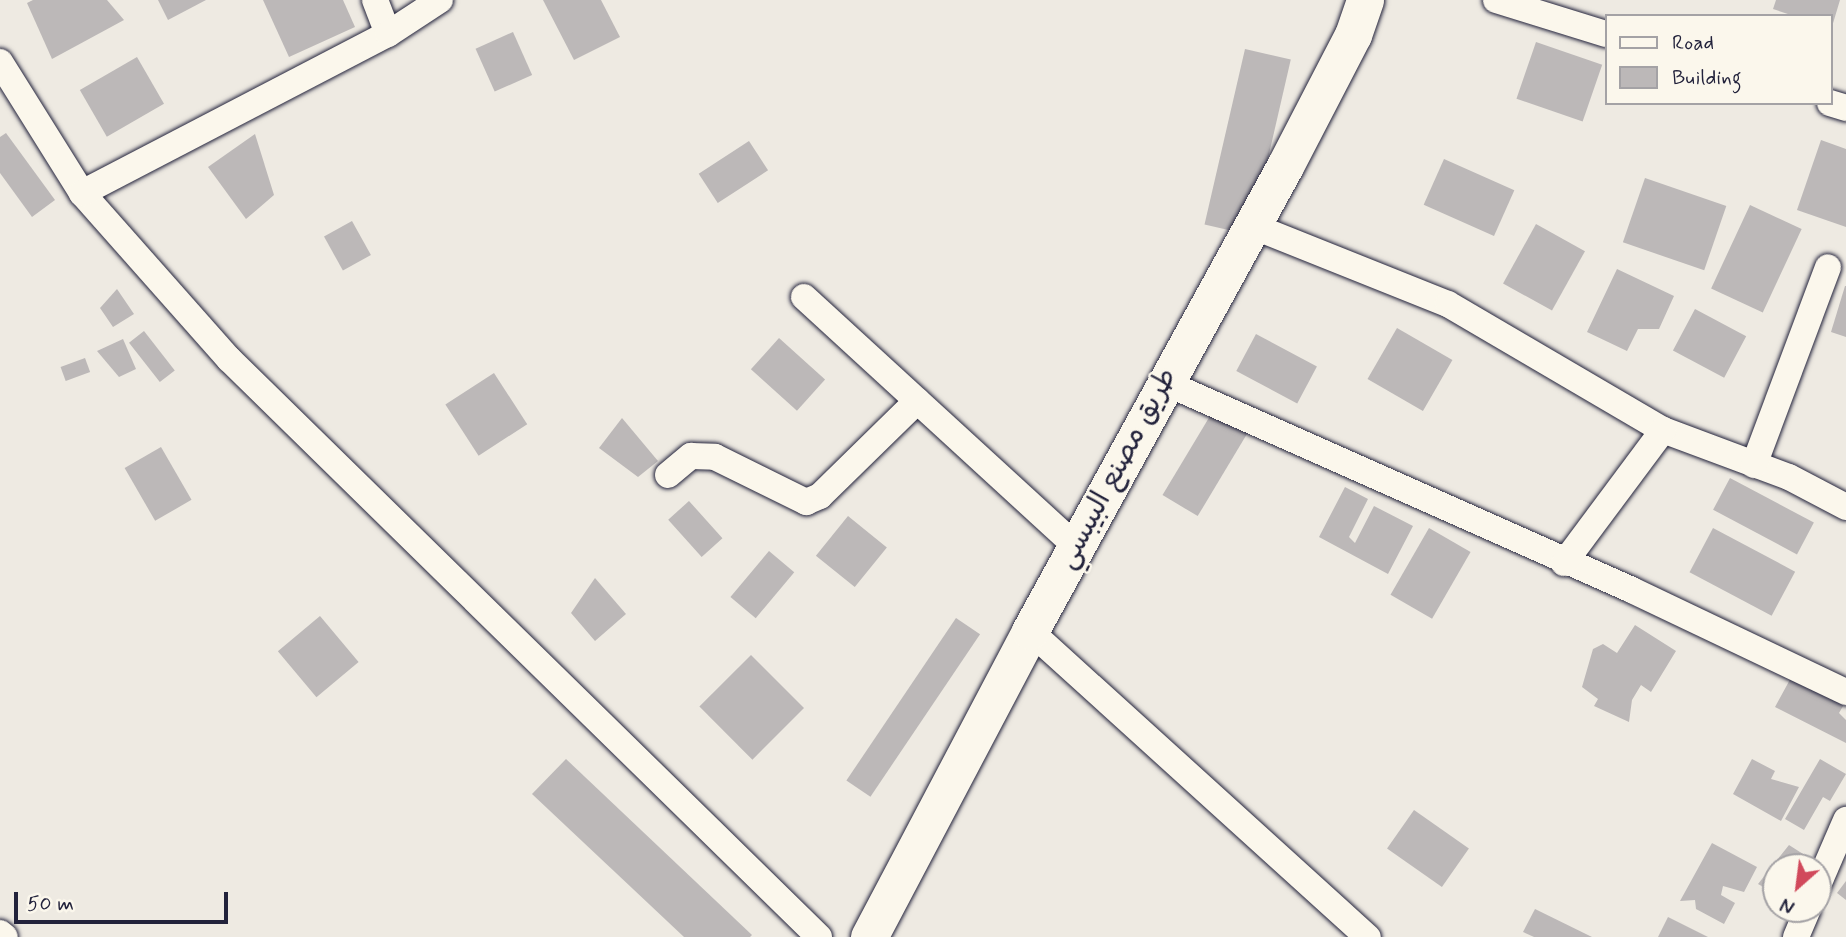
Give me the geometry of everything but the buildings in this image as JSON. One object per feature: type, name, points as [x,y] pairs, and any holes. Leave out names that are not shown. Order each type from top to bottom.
[{"type":"main road","name":"طريق مصنع البيبسي","points":[[869,937],[1030,631],[1329,81],[1365,0]]},
{"type":"street","points":[[375,0],[388,34]]},
{"type":"street","points":[[82,193],[388,34],[440,0]]},
{"type":"street","points":[[1496,0],[1604,33]]},
{"type":"street","points":[[0,62],[82,193],[229,359],[819,937]]},
{"type":"street","points":[[1250,225],[1448,304],[1664,430],[1754,465],[1846,507]]},
{"type":"street","points":[[1754,465],[1828,267]]},
{"type":"street","points":[[804,297],[1076,546]]},
{"type":"street","points":[[1164,382],[1632,590],[1846,692]]},
{"type":"street","points":[[668,475],[691,456],[704,455],[806,502],[820,496],[917,401]]},
{"type":"street","points":[[1564,562],[1664,430]]},
{"type":"street","points":[[1030,631],[1368,937]]},
{"type":"street","points":[[1832,853],[1846,820]]},
{"type":"street","points":[[0,933],[5,937]]}]
